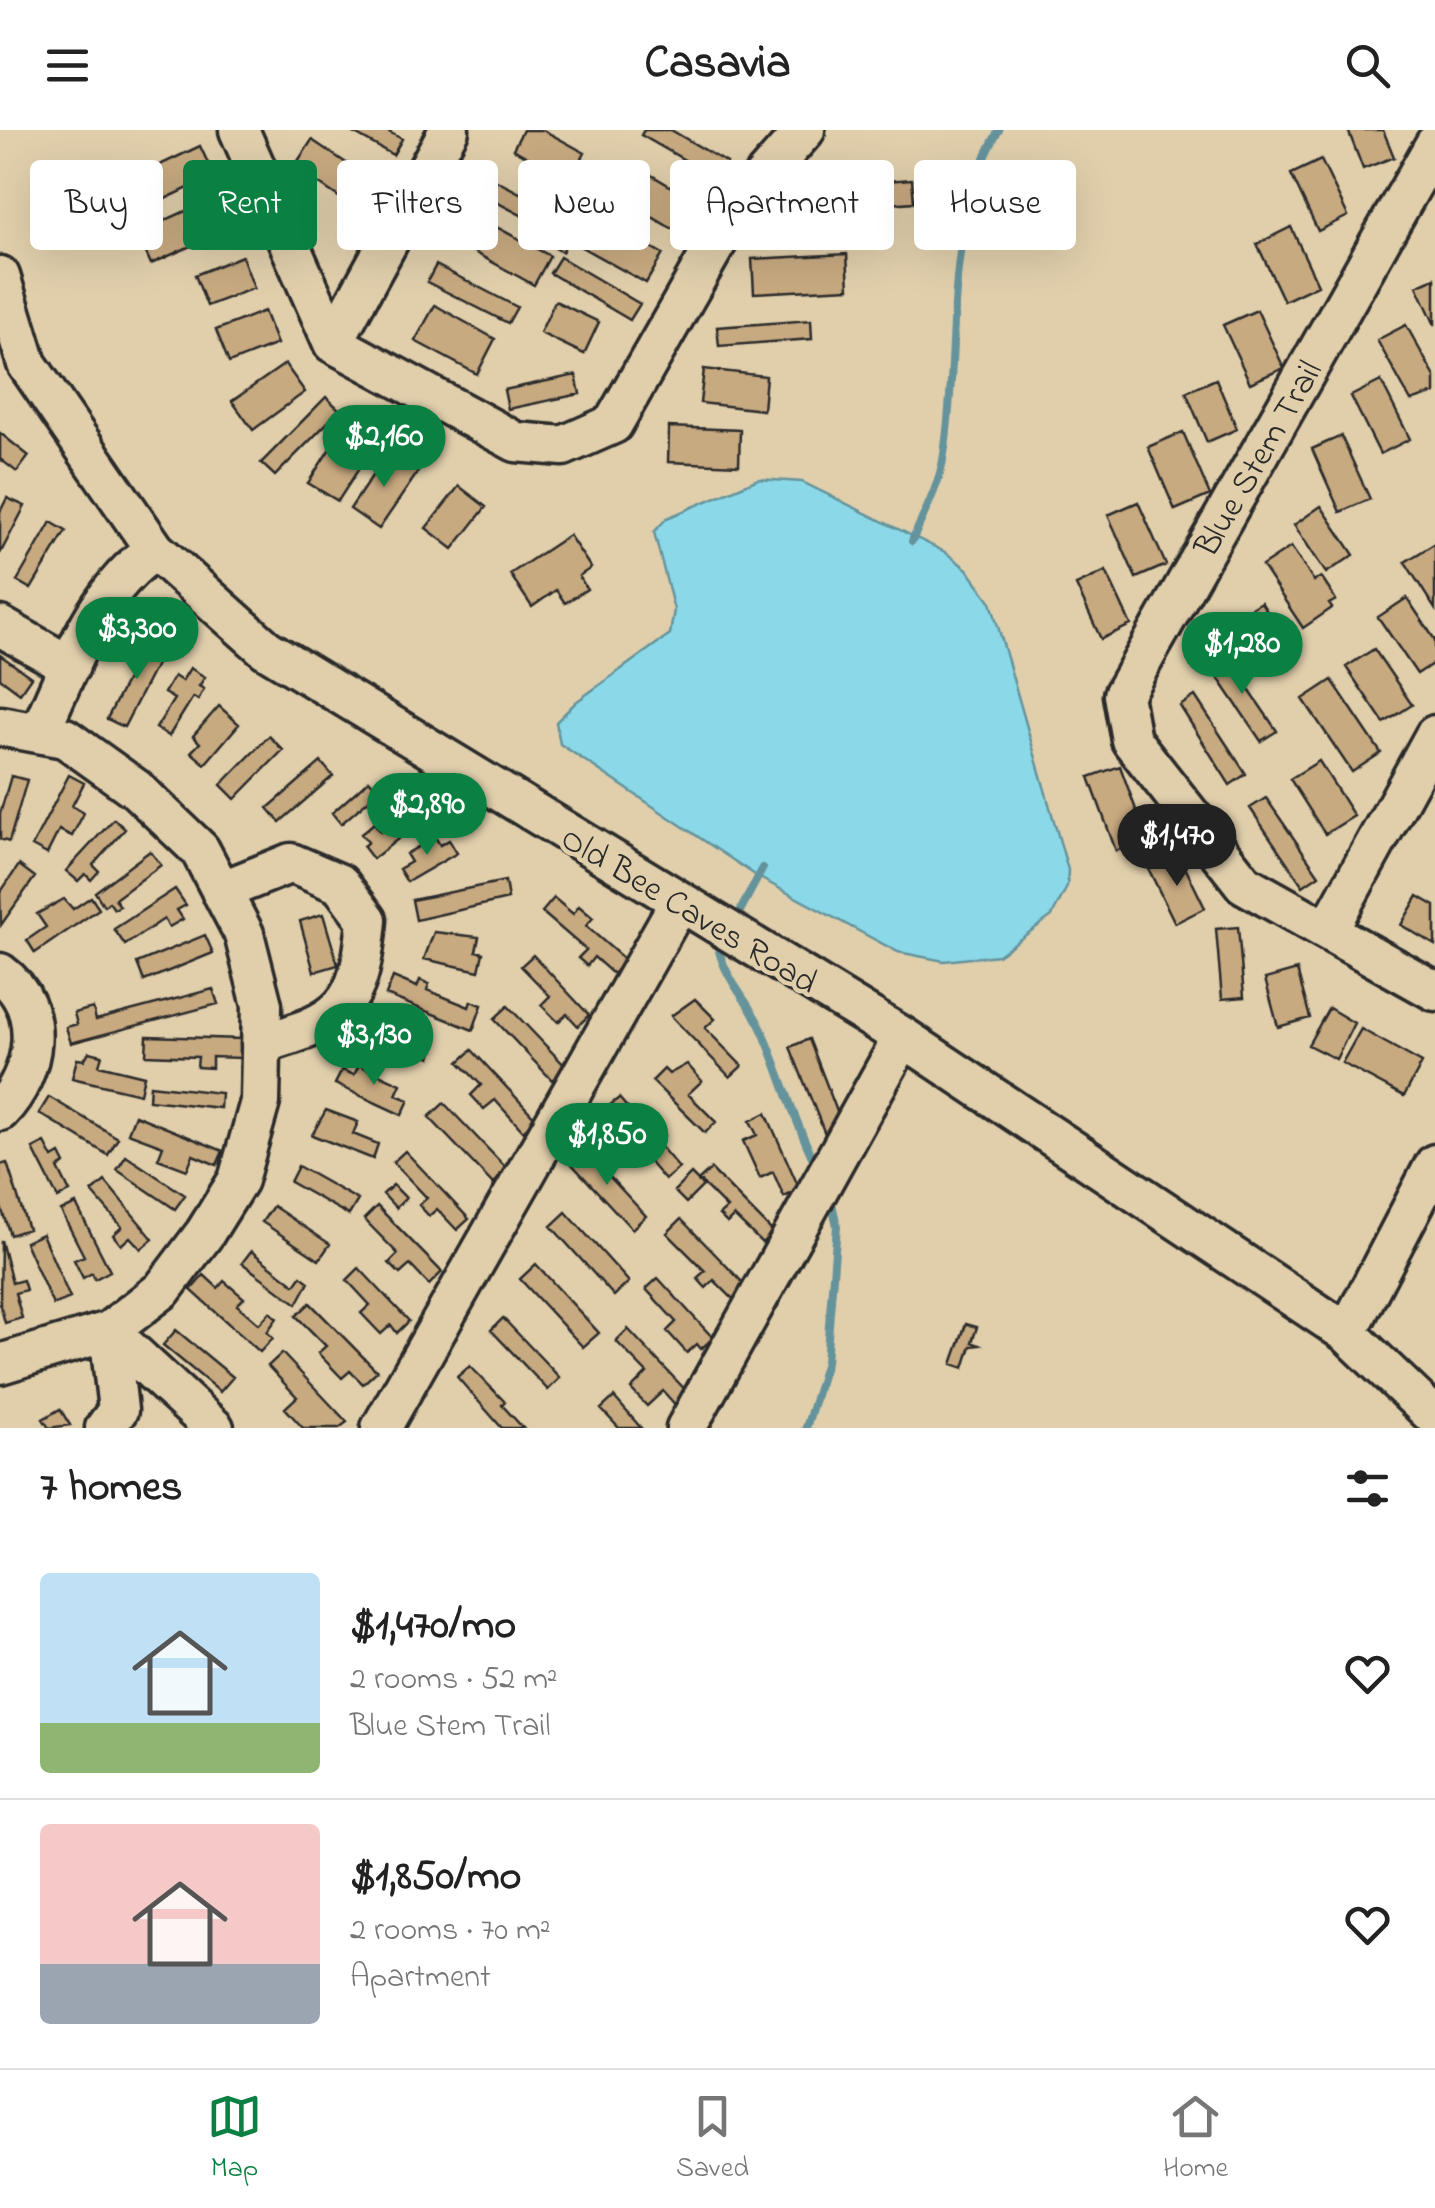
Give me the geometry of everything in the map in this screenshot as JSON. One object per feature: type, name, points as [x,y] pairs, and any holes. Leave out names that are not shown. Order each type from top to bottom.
[{"type":"street","points":[[238,130],[333,344],[516,442],[563,446],[613,424],[737,207],[805,130]]},
{"type":"street","points":[[333,344],[449,130]]},
{"type":"street","name":"Blue Stem Trail","points":[[1435,144],[1123,695],[1130,740],[1244,884],[1435,991]]},
{"type":"street","name":"Old Bee Caves Road","points":[[0,276],[27,364],[154,550],[266,648],[902,1037],[1347,1333],[1435,1417]]},
{"type":"street","points":[[39,733],[70,666],[124,570],[154,550]]},
{"type":"street","points":[[0,626],[70,666]]},
{"type":"street","points":[[0,726],[64,738],[136,789],[200,850],[244,934],[262,1005],[260,1102],[238,1180],[162,1290],[109,1330],[1,1369]]},
{"type":"street","points":[[1328,930],[1435,734]]},
{"type":"street","points":[[221,891],[291,863],[340,884],[367,920],[363,968],[344,1008],[322,1024],[261,1044]]},
{"type":"street","points":[[381,1428],[679,903]]},
{"type":"street","points":[[0,973],[24,1001],[32,1030],[31,1060],[20,1088],[0,1111]]},
{"type":"street","points":[[686,1428],[902,1037]]},
{"type":"street","points":[[1347,1333],[1435,1164]]},
{"type":"street","points":[[105,1428],[118,1410],[109,1330]]},
{"type":"street","points":[[109,1330],[214,1428]]},
{"type":"water","points":[[758,479],[802,482],[945,552],[967,569],[991,602],[1068,870],[1067,887],[1052,916],[998,955],[944,961],[898,952],[758,877],[560,744],[556,722],[576,702],[670,634],[674,610],[654,532],[667,518]]},
{"type":"building","points":[[348,130],[385,130],[402,139],[393,155]]},
{"type":"building","points":[[523,130],[543,130],[585,153],[581,160],[533,160],[513,149]]},
{"type":"building","points":[[644,130],[671,130],[722,160],[685,160],[641,135]]},
{"type":"building","points":[[1348,130],[1383,130],[1394,157],[1363,169]]},
{"type":"building","points":[[312,140],[342,160],[337,160],[337,196],[317,182],[317,160],[299,160]]},
{"type":"building","points":[[200,146],[207,160],[183,160],[183,191],[163,200],[163,163]]},
{"type":"building","points":[[1321,160],[1348,216],[1318,231],[1291,174]]},
{"type":"building","points":[[650,174],[670,186],[670,228],[650,216]]},
{"type":"building","points":[[912,179],[914,202],[894,203],[894,180]]},
{"type":"building","points":[[498,182],[518,192],[518,213],[498,203]]},
{"type":"building","points":[[183,212],[183,249],[151,264],[145,250],[163,250],[163,221]]},
{"type":"building","points":[[1291,227],[1318,285],[1284,301],[1257,244]]},
{"type":"building","points":[[498,228],[518,239],[518,250],[539,250],[550,256],[534,285],[470,250],[498,250]]},
{"type":"building","points":[[650,247],[663,254],[646,283],[587,250],[650,250]]},
{"type":"building","points":[[847,254],[849,288],[754,293],[752,259]]},
{"type":"building","points":[[242,256],[254,288],[207,306],[195,275]]},
{"type":"building","points":[[560,257],[640,304],[630,320],[550,273]]},
{"type":"building","points":[[436,265],[517,307],[508,323],[427,282]]},
{"type":"building","points":[[1435,278],[1435,325],[1417,286]]},
{"type":"building","points":[[555,301],[599,322],[584,354],[540,333]]},
{"type":"building","points":[[435,305],[495,339],[477,374],[415,341]]},
{"type":"building","points":[[1257,310],[1284,368],[1250,383],[1223,325]]},
{"type":"building","points":[[264,311],[277,344],[229,363],[216,330]]},
{"type":"building","points":[[811,320],[812,339],[719,346],[717,327]]},
{"type":"building","points":[[1406,325],[1435,377],[1435,393],[1411,401],[1377,340]]},
{"type":"building","points":[[285,364],[305,392],[253,430],[232,401]]},
{"type":"building","points":[[704,369],[766,376],[763,410],[700,403]]},
{"type":"building","points":[[576,375],[580,394],[508,409],[504,390]]},
{"type":"building","points":[[1216,379],[1237,429],[1207,442],[1186,392]]},
{"type":"building","points":[[1381,381],[1410,439],[1380,454],[1351,396]]},
{"type":"building","points":[[326,397],[340,410],[275,476],[261,463]]},
{"type":"building","points":[[669,427],[740,430],[739,465],[668,462]]},
{"type":"building","points":[[341,431],[371,450],[338,501],[308,483]]},
{"type":"building","points":[[1183,432],[1210,495],[1175,510],[1148,447]]},
{"type":"building","points":[[0,433],[29,456],[17,472],[0,459]]},
{"type":"building","points":[[1341,436],[1370,499],[1340,512],[1312,449]]},
{"type":"building","points":[[388,452],[418,472],[379,529],[350,509]]},
{"type":"building","points":[[459,486],[486,507],[453,549],[426,528]]},
{"type":"building","points":[[7,498],[25,506],[0,554],[0,512]]},
{"type":"building","points":[[1138,502],[1166,565],[1136,578],[1108,515]]},
{"type":"building","points":[[1321,506],[1354,555],[1326,573],[1294,525]]},
{"type":"building","points":[[51,522],[66,531],[31,589],[17,581]]},
{"type":"building","points":[[569,535],[591,568],[579,576],[587,589],[565,603],[556,590],[532,607],[510,574]]},
{"type":"building","points":[[1435,546],[1435,609],[1405,562]]},
{"type":"building","points":[[1291,547],[1314,581],[1321,577],[1336,600],[1329,604],[1332,608],[1303,628],[1262,566]]},
{"type":"building","points":[[1106,571],[1131,625],[1101,639],[1076,585]]},
{"type":"building","points":[[1407,598],[1435,640],[1435,662],[1417,674],[1378,617]]},
{"type":"building","points":[[1261,602],[1292,651],[1264,669],[1233,619]]},
{"type":"building","points":[[149,636],[166,645],[124,727],[107,719]]},
{"type":"building","points":[[1374,649],[1412,705],[1384,723],[1346,667]]},
{"type":"building","points":[[1224,653],[1277,731],[1261,741],[1208,663]]},
{"type":"building","points":[[0,655],[31,677],[20,693],[0,678]]},
{"type":"building","points":[[190,668],[205,677],[199,686],[204,689],[198,700],[193,697],[169,736],[156,728],[174,699],[164,693],[174,676],[182,681]]},
{"type":"building","points":[[1332,680],[1381,753],[1352,772],[1303,699]]},
{"type":"building","points":[[1195,696],[1246,774],[1230,785],[1180,706]]},
{"type":"building","points":[[219,706],[239,724],[205,764],[191,752],[200,743],[193,736]]},
{"type":"building","points":[[269,736],[283,750],[235,799],[221,785]]},
{"type":"building","points":[[1319,761],[1354,816],[1325,834],[1290,779]]},
{"type":"building","points":[[321,762],[333,776],[280,822],[268,808]]},
{"type":"building","points":[[1120,766],[1147,840],[1116,851],[1089,777]]},
{"type":"building","points":[[69,775],[84,783],[72,806],[84,813],[72,836],[59,830],[47,854],[32,846]]},
{"type":"building","points":[[11,776],[27,780],[9,842],[0,839],[0,814]]},
{"type":"building","points":[[369,780],[379,791],[341,824],[332,813]]},
{"type":"building","points":[[1266,798],[1319,875],[1303,886],[1250,808]]},
{"type":"building","points":[[408,810],[418,823],[373,859],[363,846],[368,842],[361,834],[374,823],[381,832]]},
{"type":"building","points":[[114,819],[125,829],[93,865],[99,871],[91,880],[85,874],[78,881],[66,871]]},
{"type":"building","points":[[435,837],[440,845],[449,840],[457,853],[407,882],[399,869],[411,862],[406,854]]},
{"type":"building","points":[[150,851],[161,865],[115,899],[120,906],[114,909],[109,902],[104,906],[95,892]]},
{"type":"building","points":[[1179,855],[1205,908],[1175,923],[1149,870]]},
{"type":"building","points":[[19,865],[35,877],[1,925],[0,893]]},
{"type":"building","points":[[505,881],[508,899],[416,920],[412,900]]},
{"type":"building","points":[[175,889],[186,905],[177,910],[183,919],[169,927],[164,919],[125,945],[114,929]]},
{"type":"building","points":[[1418,896],[1435,906],[1435,945],[1401,925]]},
{"type":"building","points":[[91,897],[99,909],[35,953],[27,940],[46,927],[37,914],[64,899],[73,909]]},
{"type":"building","points":[[554,898],[573,914],[579,906],[593,918],[586,926],[625,960],[613,974],[594,957],[587,966],[578,958],[586,950],[542,912]]},
{"type":"building","points":[[323,914],[338,965],[314,972],[300,921]]},
{"type":"building","points":[[1238,927],[1244,997],[1222,999],[1216,929]]},
{"type":"building","points":[[434,932],[479,937],[476,951],[483,953],[479,971],[424,959]]},
{"type":"building","points":[[205,935],[213,953],[144,981],[137,963]]},
{"type":"building","points":[[533,955],[589,1015],[578,1026],[567,1014],[558,1022],[541,1005],[550,996],[521,966]]},
{"type":"building","points":[[1297,970],[1310,1018],[1278,1027],[1265,979]]},
{"type":"building","points":[[393,977],[417,987],[420,980],[429,984],[427,990],[469,1007],[471,1001],[482,1005],[473,1030],[386,995]]},
{"type":"building","points":[[213,989],[218,1004],[71,1043],[66,1027],[77,1024],[74,1013],[93,1008],[96,1020]]},
{"type":"building","points":[[695,999],[715,1019],[705,1028],[742,1066],[730,1077],[671,1016]]},
{"type":"building","points":[[508,1006],[566,1067],[552,1080],[494,1019]]},
{"type":"building","points":[[1329,1008],[1354,1023],[1336,1059],[1308,1045]]},
{"type":"building","points":[[1361,1029],[1422,1063],[1404,1096],[1342,1063]]},
{"type":"building","points":[[400,1031],[435,1047],[431,1057],[396,1041]]},
{"type":"building","points":[[147,1036],[242,1039],[241,1058],[212,1057],[212,1068],[197,1067],[198,1057],[146,1055]]},
{"type":"building","points":[[809,1039],[843,1127],[825,1134],[790,1047]]},
{"type":"building","points":[[472,1050],[536,1119],[523,1131],[495,1100],[484,1109],[471,1095],[481,1085],[459,1062]]},
{"type":"building","points":[[89,1052],[102,1055],[99,1065],[144,1076],[140,1094],[72,1078],[77,1059],[84,1060]]},
{"type":"building","points":[[687,1064],[702,1081],[688,1094],[716,1122],[705,1133],[652,1081],[664,1069],[669,1074]]},
{"type":"building","points":[[359,1065],[401,1084],[396,1095],[409,1100],[402,1115],[335,1084],[342,1070],[354,1075]]},
{"type":"building","points":[[150,1085],[221,1093],[220,1108],[149,1100]]},
{"type":"building","points":[[49,1097],[118,1138],[108,1155],[39,1113]]},
{"type":"building","points":[[619,1098],[679,1168],[665,1180],[604,1110]]},
{"type":"building","points":[[444,1103],[508,1170],[493,1184],[429,1117]]},
{"type":"building","points":[[326,1110],[358,1122],[353,1134],[378,1144],[373,1159],[312,1135]]},
{"type":"building","points":[[766,1113],[800,1190],[784,1197],[773,1172],[760,1178],[743,1141],[757,1135],[750,1121]]},
{"type":"building","points":[[135,1115],[223,1151],[217,1165],[193,1155],[187,1170],[158,1159],[163,1146],[128,1133]]},
{"type":"building","points":[[45,1143],[53,1158],[60,1154],[65,1164],[58,1168],[70,1192],[58,1198],[33,1149]]},
{"type":"building","points":[[583,1148],[646,1216],[632,1229],[569,1161]]},
{"type":"building","points":[[405,1151],[469,1219],[457,1230],[437,1209],[429,1216],[419,1205],[427,1198],[393,1162]]},
{"type":"building","points":[[126,1156],[185,1195],[175,1209],[117,1170]]},
{"type":"building","points":[[7,1163],[28,1229],[10,1235],[0,1204],[0,1165]]},
{"type":"building","points":[[298,1166],[358,1200],[349,1215],[290,1182]]},
{"type":"building","points":[[711,1169],[773,1232],[762,1243],[734,1216],[727,1223],[719,1215],[727,1208],[699,1180]]},
{"type":"building","points":[[691,1174],[703,1186],[686,1203],[674,1191]]},
{"type":"building","points":[[105,1181],[153,1239],[141,1249],[130,1237],[121,1245],[113,1235],[122,1227],[92,1192]]},
{"type":"building","points":[[393,1185],[406,1198],[396,1208],[383,1194]]},
{"type":"building","points":[[76,1204],[110,1271],[95,1279],[92,1273],[83,1278],[74,1260],[84,1256],[61,1211]]},
{"type":"building","points":[[273,1206],[330,1244],[319,1260],[262,1222]]},
{"type":"building","points":[[377,1206],[442,1272],[429,1285],[410,1265],[400,1274],[389,1263],[398,1254],[364,1219]]},
{"type":"building","points":[[566,1212],[629,1282],[614,1296],[551,1226]]},
{"type":"building","points":[[681,1219],[746,1286],[733,1299],[714,1280],[706,1288],[697,1278],[705,1271],[667,1233]]},
{"type":"building","points":[[42,1234],[70,1298],[53,1305],[25,1242]]},
{"type":"building","points":[[1,1240],[12,1283],[23,1280],[26,1290],[15,1293],[22,1318],[5,1323],[0,1304]]},
{"type":"building","points":[[251,1251],[295,1285],[301,1276],[309,1282],[297,1304],[242,1263]]},
{"type":"building","points":[[536,1264],[599,1333],[583,1347],[520,1279]]},
{"type":"building","points":[[359,1268],[409,1321],[397,1333],[391,1325],[381,1334],[361,1313],[370,1305],[347,1280]]},
{"type":"building","points":[[204,1275],[218,1288],[224,1281],[244,1298],[237,1305],[259,1324],[270,1312],[277,1318],[267,1332],[273,1338],[260,1352],[191,1290]]},
{"type":"building","points":[[658,1278],[713,1338],[701,1349],[697,1344],[687,1353],[667,1331],[676,1322],[646,1289]]},
{"type":"building","points":[[310,1303],[377,1371],[363,1384],[350,1371],[342,1378],[318,1353],[326,1346],[296,1316]]},
{"type":"building","points":[[503,1318],[560,1378],[548,1390],[491,1330]]},
{"type":"building","points":[[966,1324],[977,1327],[972,1342],[979,1345],[971,1346],[964,1368],[952,1364]]},
{"type":"building","points":[[628,1329],[692,1397],[679,1409],[663,1391],[647,1406],[631,1389],[647,1373],[616,1341]]},
{"type":"building","points":[[176,1330],[233,1377],[220,1392],[163,1345]]},
{"type":"building","points":[[282,1353],[347,1422],[339,1428],[303,1428],[285,1408],[297,1397],[268,1366]]},
{"type":"building","points":[[470,1366],[505,1402],[502,1405],[523,1428],[502,1428],[457,1377]]},
{"type":"building","points":[[614,1397],[641,1428],[619,1428],[601,1409]]},
{"type":"building","points":[[60,1409],[70,1425],[49,1428],[43,1419]]},
{"type":"waterway","points":[[912,541],[935,488],[944,454],[956,289],[968,207],[999,130]]},
{"type":"waterway","points":[[739,913],[763,868]]},
{"type":"waterway","points":[[719,951],[763,1032],[818,1169]]},
{"type":"waterway","points":[[806,1428],[826,1362],[837,1226],[830,1195]]}]
